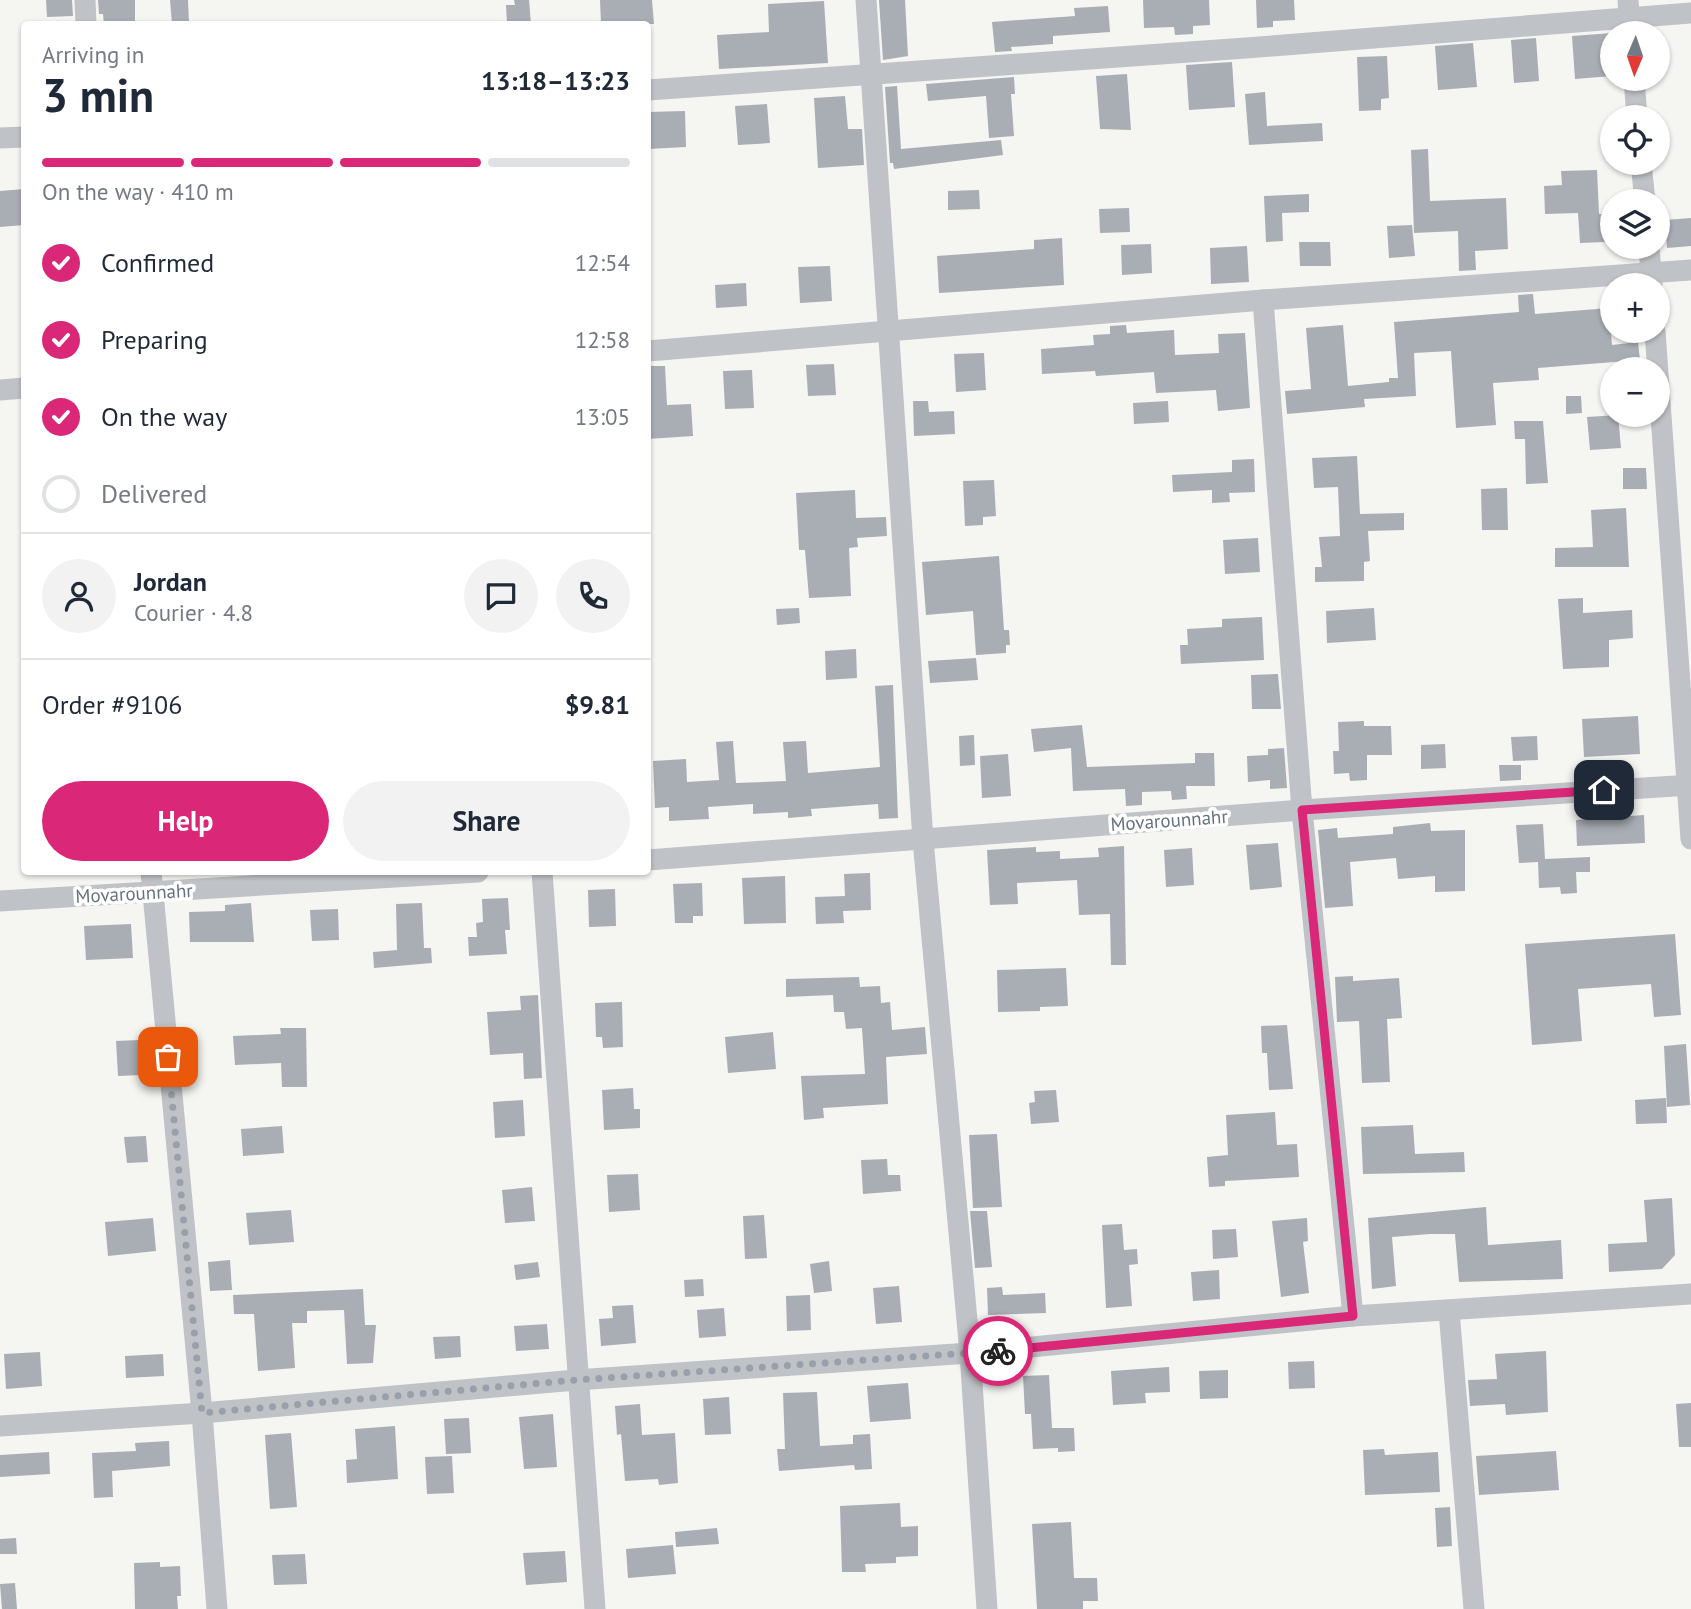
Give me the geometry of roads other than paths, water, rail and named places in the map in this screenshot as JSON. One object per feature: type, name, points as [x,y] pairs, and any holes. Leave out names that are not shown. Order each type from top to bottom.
[{"type":"street","points":[[85,0],[86,21]]},
{"type":"street","points":[[866,0],[923,840],[970,1353],[987,1609]]},
{"type":"street","points":[[651,90],[1246,48],[1691,13]]},
{"type":"street","points":[[0,138],[21,136]]},
{"type":"street","points":[[1670,275],[1691,270]]},
{"type":"street","points":[[651,351],[1263,300],[1600,282]]},
{"type":"street","points":[[1263,300],[1302,810],[1353,1316]]},
{"type":"street","points":[[1656,343],[1691,839]]},
{"type":"street","points":[[0,390],[21,388]]},
{"type":"street","name":"Movarounnahr","points":[[651,860],[1302,810],[1689,785]]},
{"type":"street","name":"Movarounnahr","points":[[0,901],[152,882],[380,875]]},
{"type":"street","points":[[542,875],[576,1380],[595,1609]]},
{"type":"street","points":[[152,882],[202,1413],[217,1609]]},
{"type":"street","points":[[0,1426],[202,1413],[576,1380],[970,1353],[1353,1316],[1691,1294]]},
{"type":"street","points":[[1449,1311],[1474,1609]]}]
